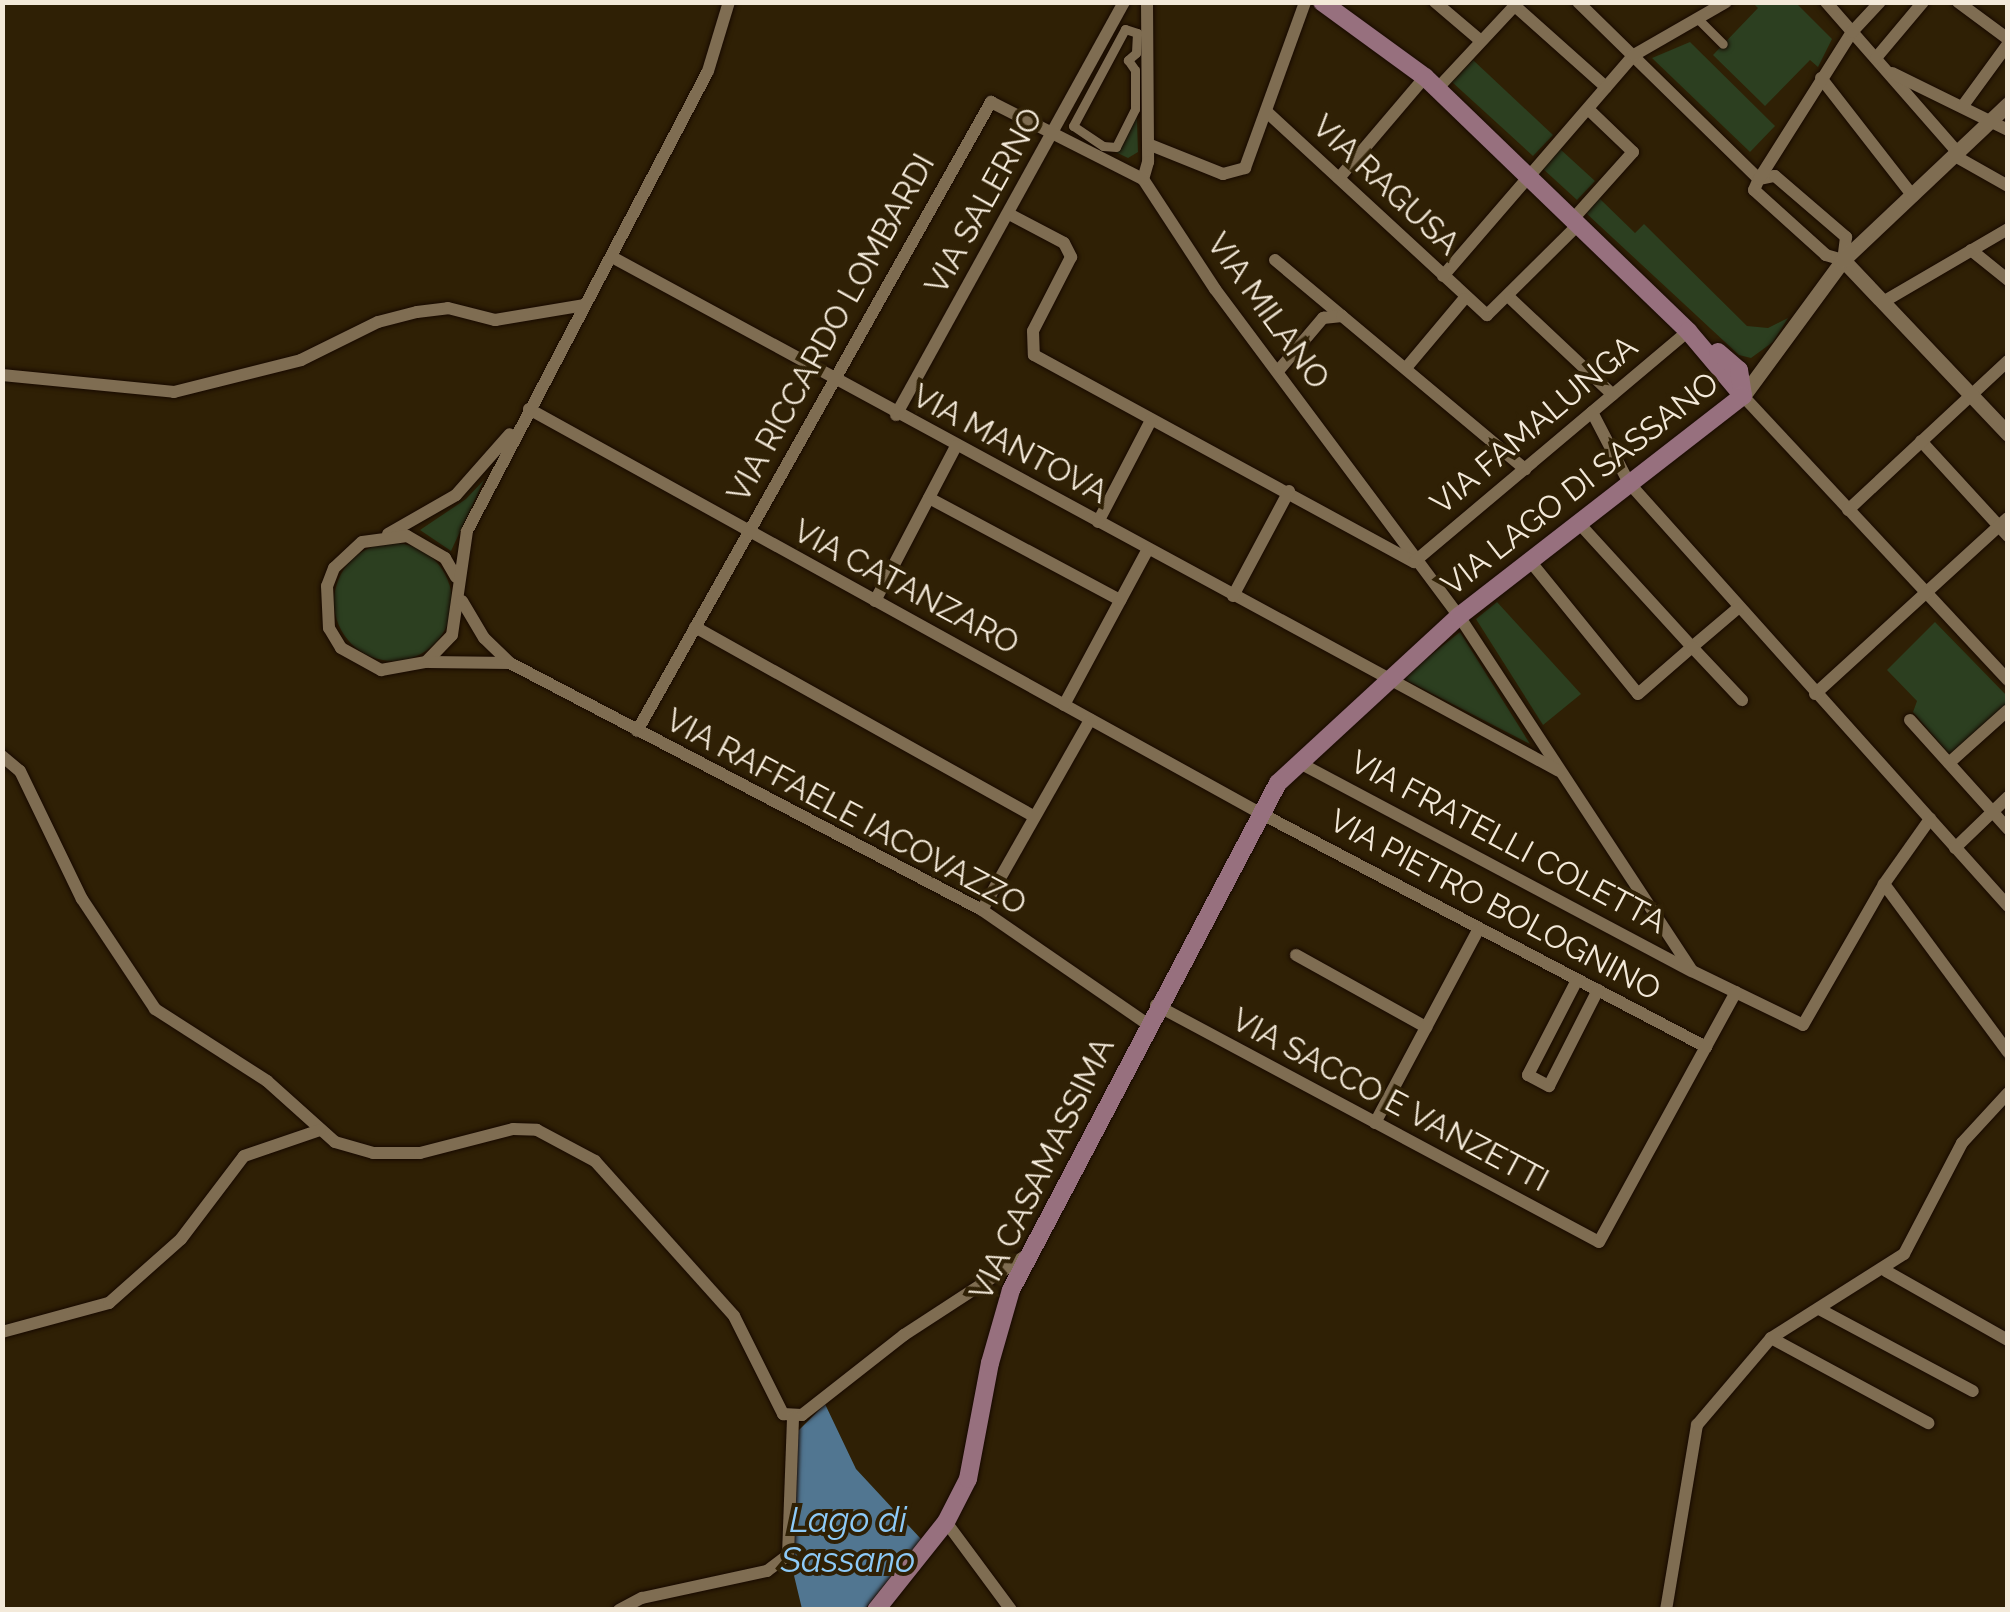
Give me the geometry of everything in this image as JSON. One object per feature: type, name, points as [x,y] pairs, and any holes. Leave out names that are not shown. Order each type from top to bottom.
[{"type":"main road","points":[[1322,2],[1431,84],[1688,330],[1744,396]]},
{"type":"main road","points":[[1688,330],[1739,370],[1744,396]]},
{"type":"main road","name":"VIA LAGO DI SASSANO","points":[[1258,812],[1298,762],[1385,678],[1578,522],[1744,396]]},
{"type":"main road","name":"VIA CASAMASSIMA","points":[[876,1610],[946,1522],[968,1480],[999,1324],[1156,1005],[1258,812]]},
{"type":"street","points":[[510,663],[484,638],[461,599],[456,577],[466,531],[708,70],[729,2]]},
{"type":"street","points":[[1148,144],[1234,173],[1245,168],[1305,2]]},
{"type":"street","points":[[1434,2],[1481,42]]},
{"type":"street","points":[[1578,2],[1759,179]]},
{"type":"street","points":[[1443,276],[1634,55],[1726,2]]},
{"type":"street","points":[[1826,2],[1956,154],[2008,186]]},
{"type":"street","points":[[1880,2],[1852,32],[1821,78],[1754,190],[1826,256],[1843,260],[2008,434]]},
{"type":"street","points":[[1881,64],[1923,2]]},
{"type":"street","points":[[1958,2],[2008,42],[1962,107]]},
{"type":"street","points":[[1339,178],[1517,4],[1606,87]]},
{"type":"street","points":[[1122,8],[1146,6],[1148,144],[1142,178]]},
{"type":"street","name":"VIA SALERNO","points":[[896,415],[1122,8]]},
{"type":"street","points":[[1698,19],[1723,44]]},
{"type":"street","points":[[1125,29],[1137,33],[1136,52],[1128,60],[1135,70],[1135,109],[1116,146],[1103,146],[1073,126],[1125,29]]},
{"type":"street","points":[[1881,64],[2008,130]]},
{"type":"street","points":[[1821,78],[1913,196]]},
{"type":"street","name":"VIA RICCARDO LOMBARDI","points":[[637,730],[991,102],[1142,178]]},
{"type":"street","name":"VIA LAGO DI SASSANO","points":[[1744,396],[1843,260],[2008,104]]},
{"type":"street","points":[[1406,368],[1464,299],[1487,315],[1510,298],[1633,152],[1588,109]]},
{"type":"street","name":"VIA RAGUSA","points":[[1268,113],[1464,299]]},
{"type":"street","points":[[1759,179],[1775,176],[1846,237],[1843,260]]},
{"type":"street","name":"VIA MILANO","points":[[1142,178],[1414,562],[1459,616],[1692,972]]},
{"type":"street","points":[[1009,214],[1064,242],[1072,258],[1033,331],[1034,355],[1414,562]]},
{"type":"street","points":[[1884,302],[2008,229]]},
{"type":"street","points":[[1971,250],[2008,280]]},
{"type":"street","name":"VIA MANTOVA","points":[[612,257],[831,380],[1560,772]]},
{"type":"street","points":[[1275,260],[1524,469]]},
{"type":"street","points":[[1510,298],[1613,394]]},
{"type":"street","points":[[2,375],[174,392],[301,360],[366,326],[416,312],[448,308],[495,320],[585,306]]},
{"type":"street","points":[[1278,371],[1323,318],[1342,316]]},
{"type":"street","name":"VIA FAMALUNGA","points":[[1414,562],[1688,330]]},
{"type":"street","points":[[1848,510],[2007,361]]},
{"type":"street","points":[[1739,370],[1770,362]]},
{"type":"street","points":[[1744,396],[1924,595],[2008,680]]},
{"type":"street","points":[[510,663],[426,662],[381,670],[341,648],[329,628],[324,605],[334,568],[362,542],[386,535],[456,495],[530,408]]},
{"type":"street","name":"VIA CATANZARO","points":[[530,408],[747,533],[1258,812]]},
{"type":"street","points":[[1592,412],[1628,484],[2008,906]]},
{"type":"street","points":[[1098,522],[1151,420]]},
{"type":"street","points":[[1815,694],[2005,527],[1921,441]]},
{"type":"street","points":[[875,601],[956,446]]},
{"type":"street","points":[[1234,596],[1289,491]]},
{"type":"street","points":[[928,498],[1120,600]]},
{"type":"street","points":[[1578,522],[1742,700]]},
{"type":"street","points":[[386,535],[428,544],[456,577]]},
{"type":"street","points":[[1064,705],[1148,549]]},
{"type":"street","points":[[1530,561],[1638,694],[1738,608]]},
{"type":"street","points":[[426,662],[452,635],[461,599]]},
{"type":"street","points":[[696,628],[1035,817]]},
{"type":"street","name":"VIA RAFFAELE IACOVAZZO","points":[[510,663],[982,910],[1147,1024]]},
{"type":"street","points":[[1949,763],[2008,710]]},
{"type":"street","points":[[982,910],[1090,720]]},
{"type":"street","points":[[1910,720],[2008,829]]},
{"type":"street","points":[[2,756],[20,771],[82,899],[143,999],[267,1081],[316,1126],[372,1153],[420,1153],[513,1129],[537,1130],[595,1161],[734,1316],[759,1357],[774,1404],[792,1417]]},
{"type":"street","name":"VIA FRATELLI COLETTA","points":[[1298,762],[1692,972],[1803,1025],[1884,884]]},
{"type":"street","points":[[1956,848],[2008,796]]},
{"type":"street","name":"VIA PIETRO BOLOGNINO","points":[[1258,812],[1706,1047]]},
{"type":"street","points":[[1930,819],[1884,884],[2008,1052]]},
{"type":"street","points":[[1376,1123],[1479,928]]},
{"type":"street","points":[[1296,955],[1426,1027]]},
{"type":"street","points":[[1578,980],[1528,1075],[1549,1086],[1598,990]]},
{"type":"street","points":[[1706,1047],[1736,992]]},
{"type":"street","name":"VIA SACCO E VANZETTI","points":[[1156,1005],[1598,1242],[1706,1047]]},
{"type":"street","points":[[1666,1610],[1694,1432],[1770,1338],[1886,1271],[1919,1232],[1962,1143],[2008,1093]]},
{"type":"street","points":[[2,1332],[109,1303],[181,1239],[244,1156],[316,1126]]},
{"type":"street","points":[[792,1417],[991,1274],[1033,1251]]},
{"type":"street","points":[[1886,1271],[2008,1340]]},
{"type":"street","points":[[1821,1310],[1973,1391]]},
{"type":"street","points":[[1770,1338],[1928,1423]]},
{"type":"street","points":[[619,1610],[642,1598],[767,1571],[788,1556],[792,1417]]},
{"type":"street","points":[[946,1522],[1011,1610]]},
{"type":"green space","points":[[1753,3],[1796,3],[1832,39],[1818,67],[1810,60],[1765,106],[1713,55],[1758,8]]},
{"type":"green space","points":[[1690,42],[1775,126],[1750,152],[1652,58]]},
{"type":"green space","points":[[1473,60],[1553,135],[1533,156],[1452,82]]},
{"type":"green space","points":[[1136,88],[1138,152],[1128,158],[1103,146],[1115,146],[1135,110]]},
{"type":"green space","points":[[1560,149],[1595,181],[1577,200],[1542,168]]},
{"type":"green space","points":[[1599,198],[1635,233],[1644,224],[1747,326],[1768,328],[1788,318],[1773,342],[1751,358],[1739,355],[1586,213]]},
{"type":"green space","points":[[484,480],[451,551],[420,530],[466,499]]},
{"type":"green space","points":[[393,543],[416,547],[435,560],[448,579],[452,602],[448,625],[435,644],[416,657],[393,661],[370,657],[351,644],[338,625],[334,602],[338,579],[351,560],[370,547]]},
{"type":"green space","points":[[1497,602],[1581,694],[1543,725],[1476,619]]},
{"type":"green space","points":[[1935,622],[2007,696],[2007,703],[1950,755],[1913,712],[1917,701],[1887,670]]},
{"type":"green space","points":[[1460,632],[1530,744],[1402,678]]},
{"type":"water","name":"Lago di Sassano","points":[[825,1404],[856,1469],[921,1539],[865,1609],[802,1609],[791,1563],[796,1433]]}]
